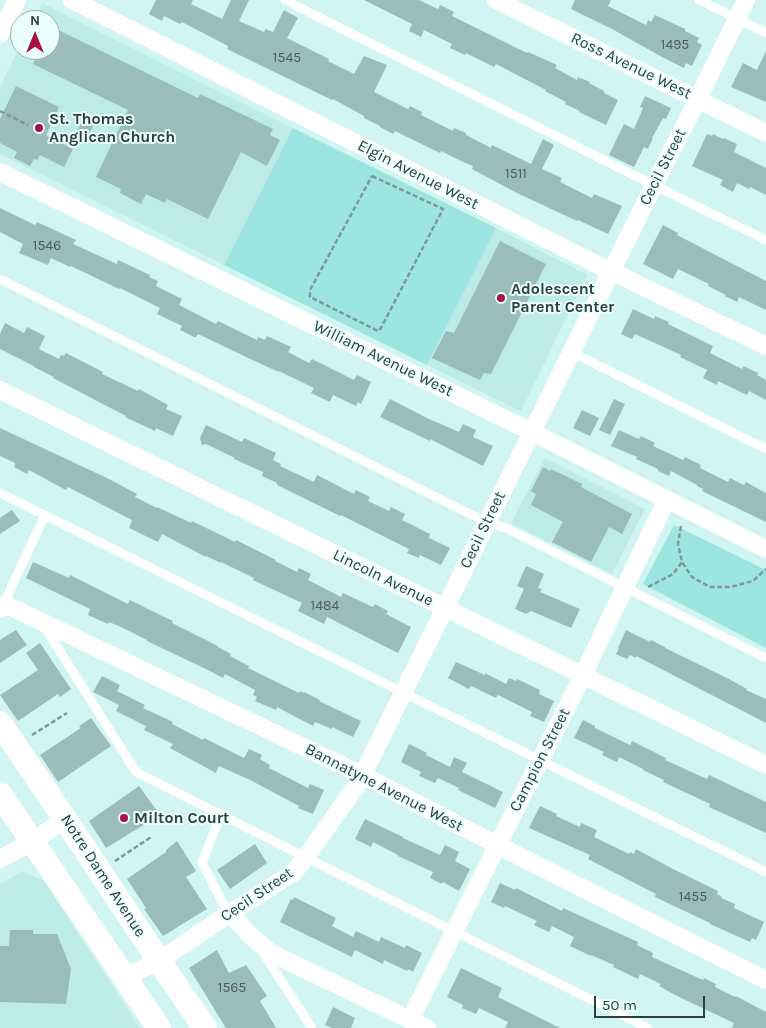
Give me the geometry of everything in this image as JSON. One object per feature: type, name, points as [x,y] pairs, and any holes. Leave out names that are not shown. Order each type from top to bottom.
[{"type":"main road","name":"Notre Dame Avenue","points":[[0,723],[205,1028]]},
{"type":"main road","points":[[0,794],[159,1028]]},
{"type":"street","points":[[0,34],[17,0]]},
{"type":"street","name":"Elgin Avenue West","points":[[72,0],[611,272],[766,346]]},
{"type":"street","name":"Ross Avenue West","points":[[496,0],[766,133]]},
{"type":"street","name":"Cecil Street","points":[[124,978],[159,961],[293,873],[358,782],[746,0]]},
{"type":"street","name":"William Avenue West","points":[[0,172],[532,432],[766,549]]},
{"type":"street","name":"Lincoln Avenue","points":[[0,390],[766,765]]},
{"type":"street","name":"Campion Street","points":[[410,1020],[583,676],[667,499]]},
{"type":"street","name":"Bannatyne Avenue West","points":[[2,607],[15,609],[362,775],[766,980]]},
{"type":"street","points":[[0,858],[32,842],[65,818]]},
{"type":"street","points":[[230,913],[251,936],[271,953],[427,1028]]},
{"type":"lane","points":[[285,0],[766,240]]},
{"type":"lane","points":[[699,0],[766,33]]},
{"type":"lane","points":[[0,279],[487,522],[508,529],[766,658]]},
{"type":"lane","points":[[571,352],[766,448]]},
{"type":"lane","points":[[0,493],[766,872]]},
{"type":"lane","points":[[2,607],[45,516]]},
{"type":"lane","points":[[41,622],[136,772],[648,1028]]},
{"type":"lane","points":[[221,814],[202,862],[222,902],[230,913]]},
{"type":"lane","points":[[251,936],[312,1028]]},
{"type":"path","points":[[0,111],[28,125]]},
{"type":"path","points":[[372,176],[443,209],[382,328],[378,331],[310,297],[310,290],[372,176]]},
{"type":"path","points":[[681,526],[678,544],[682,562],[692,577],[710,587],[730,586],[753,581],[766,569]]},
{"type":"path","points":[[645,588],[673,574],[682,562]]},
{"type":"path","points":[[31,736],[67,713]]},
{"type":"path","points":[[115,861],[151,837]]},
{"type":"shaded area","points":[[42,3],[56,10],[39,10]]},
{"type":"shaded area","points":[[60,12],[293,128],[224,265],[0,154],[0,87],[14,60],[60,60]]},
{"type":"shaded area","points":[[293,128],[496,228],[427,365],[224,265]]},
{"type":"shaded area","points":[[496,228],[587,275],[521,411],[427,365]]},
{"type":"shaded area","points":[[545,458],[645,509],[612,574],[511,523]]},
{"type":"shaded area","points":[[674,525],[766,570],[766,648],[643,584]]},
{"type":"shaded area","points":[[22,871],[44,881],[140,1028],[0,1028],[0,884]]},
{"type":"building","points":[[156,0],[193,0],[191,4],[222,19],[231,0],[249,0],[239,21],[264,32],[266,29],[273,32],[284,10],[298,18],[287,38],[329,59],[328,61],[354,74],[364,56],[387,65],[374,92],[408,109],[410,106],[422,112],[421,115],[453,131],[454,128],[466,133],[466,135],[491,148],[492,145],[531,164],[543,139],[554,145],[542,169],[562,178],[560,182],[592,198],[594,194],[622,206],[608,234],[577,221],[517,193],[472,169],[473,166],[441,151],[440,153],[395,131],[393,134],[333,99],[227,49],[228,46],[182,22],[180,24],[164,16],[162,21],[149,14]]},
{"type":"building","points":[[364,0],[419,0],[438,9],[440,5],[454,12],[452,16],[527,53],[557,65],[555,68],[577,80],[578,77],[590,82],[604,91],[604,93],[618,100],[606,125],[579,112],[546,90],[496,64],[494,67],[466,53],[465,55],[450,48],[452,44],[424,30],[421,37],[409,31],[412,24]]},
{"type":"building","points":[[575,0],[611,0],[608,6],[646,25],[648,20],[651,22],[655,15],[685,29],[685,31],[699,38],[697,42],[702,45],[692,66],[686,63],[684,68],[571,9]]},
{"type":"building","points":[[60,31],[198,98],[200,94],[273,129],[270,135],[280,140],[267,166],[241,152],[208,219],[167,199],[165,203],[146,194],[141,204],[120,193],[121,189],[96,177],[128,110],[33,64],[35,60],[60,60]]},
{"type":"building","points":[[766,51],[766,102],[731,87],[743,63],[757,70]]},
{"type":"building","name":"St. Thomas Anglican Church","points":[[16,86],[59,107],[46,135],[73,149],[64,167],[40,155],[37,160],[34,159],[30,166],[14,158],[17,152],[0,143],[0,119]]},
{"type":"building","points":[[645,96],[671,108],[666,119],[663,118],[648,149],[644,147],[634,167],[609,155],[624,124],[634,129],[643,108],[640,107]]},
{"type":"building","points":[[82,121],[93,126],[86,140],[75,134]]},
{"type":"building","points":[[707,134],[712,136],[713,134],[737,144],[734,152],[766,168],[766,195],[737,183],[733,192],[720,185],[723,180],[692,166]]},
{"type":"building","points":[[0,208],[35,225],[37,222],[76,240],[73,244],[117,264],[118,260],[150,275],[149,277],[158,281],[156,286],[182,299],[179,305],[216,324],[218,321],[257,340],[258,337],[265,340],[267,336],[291,347],[288,352],[309,363],[312,359],[354,380],[357,375],[371,382],[361,404],[358,402],[356,406],[333,395],[330,402],[311,393],[314,388],[279,371],[198,334],[194,337],[180,330],[182,326],[157,314],[160,308],[120,288],[51,258],[48,265],[19,253],[23,244],[0,232]]},
{"type":"building","points":[[663,225],[678,233],[677,235],[766,281],[766,310],[739,297],[737,302],[708,286],[709,284],[678,269],[673,279],[643,264]]},
{"type":"building","name":"Adolescent Parent Center","points":[[500,241],[546,264],[491,374],[484,373],[480,380],[432,358],[446,331],[454,333]]},
{"type":"building","points":[[633,309],[654,319],[655,316],[669,322],[668,324],[713,346],[710,353],[742,369],[743,366],[758,373],[757,375],[766,380],[766,400],[749,391],[747,395],[718,381],[717,385],[703,378],[707,370],[680,357],[681,355],[635,334],[632,339],[621,334]]},
{"type":"building","points":[[5,323],[24,333],[27,327],[45,336],[39,349],[59,359],[61,355],[64,356],[66,353],[103,372],[102,374],[138,391],[139,389],[168,405],[166,409],[182,416],[173,436],[156,428],[155,431],[125,417],[0,349],[0,334]]},
{"type":"building","points":[[390,399],[459,432],[463,424],[476,430],[473,437],[493,446],[483,466],[430,439],[430,441],[380,417]]},
{"type":"building","points":[[614,399],[625,404],[610,435],[599,430]]},
{"type":"building","points":[[582,410],[599,418],[590,436],[573,428]]},
{"type":"building","points":[[206,425],[242,442],[244,438],[276,453],[273,460],[281,464],[280,466],[314,482],[317,475],[354,494],[356,490],[370,497],[368,501],[389,511],[391,507],[405,514],[402,520],[430,534],[429,538],[450,548],[441,565],[420,555],[419,558],[407,553],[409,549],[277,485],[277,483],[262,476],[263,472],[206,444],[202,445],[200,438]]},
{"type":"building","points":[[0,428],[107,478],[137,494],[135,497],[157,508],[191,523],[192,521],[235,542],[236,540],[297,572],[299,568],[311,574],[308,580],[341,597],[343,593],[373,607],[375,604],[388,611],[386,614],[411,627],[398,653],[327,617],[324,624],[298,611],[302,603],[253,580],[254,578],[206,557],[162,534],[158,542],[129,528],[132,520],[68,487],[66,490],[29,470],[27,474],[14,467],[15,463],[0,456]]},
{"type":"building","points":[[619,430],[639,439],[641,436],[655,443],[653,446],[683,460],[685,457],[701,465],[700,468],[728,482],[730,478],[744,485],[746,482],[766,493],[766,522],[702,491],[703,489],[697,485],[671,471],[669,476],[636,459],[637,457],[611,446]]},
{"type":"building","points":[[543,467],[582,484],[581,487],[632,514],[622,534],[609,527],[591,562],[552,542],[563,522],[531,505],[536,494],[531,491]]},
{"type":"building","points":[[12,510],[20,521],[0,534],[0,518]]},
{"type":"building","points":[[33,562],[69,578],[70,575],[128,604],[130,600],[218,646],[231,654],[230,656],[249,666],[248,668],[299,693],[300,691],[304,692],[361,721],[353,737],[332,727],[332,729],[315,722],[313,726],[277,707],[276,710],[255,701],[257,697],[253,695],[255,690],[225,674],[223,678],[121,627],[109,622],[108,624],[88,615],[90,609],[26,578]]},
{"type":"building","points":[[526,566],[544,574],[538,588],[542,589],[540,592],[580,609],[571,628],[531,611],[526,614],[515,609],[524,589],[517,586]]},
{"type":"building","points":[[16,630],[27,645],[0,663],[0,640]]},
{"type":"building","points":[[626,630],[650,642],[651,640],[766,699],[766,723],[636,656],[636,658],[630,655],[627,659],[616,654]]},
{"type":"building","points":[[40,643],[71,689],[60,697],[58,694],[18,721],[0,695],[38,670],[26,653]]},
{"type":"building","points":[[456,662],[485,675],[485,673],[506,684],[509,678],[516,681],[517,679],[540,690],[539,694],[554,701],[544,722],[530,716],[532,712],[498,695],[496,698],[471,686],[469,689],[448,678]]},
{"type":"building","points":[[102,676],[120,685],[117,691],[145,705],[143,708],[173,722],[172,724],[203,740],[204,738],[244,758],[249,749],[262,755],[260,759],[270,765],[269,768],[308,788],[310,784],[324,790],[313,814],[298,808],[299,806],[250,780],[219,766],[216,773],[170,748],[173,744],[144,730],[146,726],[116,711],[119,705],[93,692]]},
{"type":"building","points":[[91,718],[111,746],[58,782],[40,755],[81,728],[79,726]]},
{"type":"building","points":[[583,720],[630,745],[632,741],[666,758],[665,760],[707,779],[709,775],[766,802],[766,833],[709,807],[710,804],[663,782],[664,780],[619,757],[617,762],[602,755],[604,752],[574,738]]},
{"type":"building","points":[[409,744],[450,767],[454,757],[467,763],[462,772],[503,792],[495,808],[438,778],[435,783],[419,776],[421,772],[401,762]]},
{"type":"building","name":"Milton Court","points":[[139,786],[160,815],[106,848],[89,821]]},
{"type":"building","points":[[540,806],[580,827],[581,823],[597,830],[594,837],[629,854],[630,852],[634,854],[636,849],[718,891],[717,894],[721,898],[735,904],[734,908],[764,922],[756,940],[752,938],[750,942],[655,897],[656,894],[588,859],[590,855],[529,828]]},
{"type":"building","points":[[365,819],[440,855],[445,845],[459,852],[455,861],[470,869],[459,891],[443,882],[442,884],[430,878],[433,872],[373,842],[371,847],[355,839]]},
{"type":"building","points":[[177,841],[196,871],[186,877],[207,909],[163,936],[144,909],[146,908],[127,879],[166,852]]},
{"type":"building","points":[[255,844],[267,863],[230,889],[217,870]]},
{"type":"building","points":[[500,883],[515,890],[516,888],[562,911],[563,908],[638,942],[637,945],[653,953],[652,957],[716,984],[715,987],[766,1012],[766,1028],[732,1028],[734,1023],[675,995],[659,986],[661,984],[640,974],[638,979],[613,967],[614,965],[570,946],[574,937],[552,926],[549,932],[534,925],[537,921],[505,906],[504,908],[491,902]]},
{"type":"building","points":[[294,897],[336,918],[332,926],[353,937],[356,931],[379,942],[381,937],[405,948],[406,945],[422,953],[413,972],[384,960],[383,964],[355,950],[352,957],[280,922],[291,899],[293,900]]},
{"type":"building","points":[[10,930],[33,930],[33,934],[57,934],[71,969],[66,1004],[0,1002],[0,946],[9,946]]},
{"type":"building","points":[[217,950],[229,973],[246,965],[267,996],[260,1001],[276,1028],[226,1028],[189,968]]},
{"type":"building","points":[[461,968],[502,988],[498,997],[560,1028],[505,1028],[508,1022],[479,1008],[476,1014],[462,1008],[463,1005],[447,997]]},
{"type":"building","points":[[333,1007],[355,1018],[351,1028],[332,1028],[325,1025]]},
{"type":"place","name":"St. Thomas Anglican Church","points":[[39,128]]},
{"type":"place","name":"Adolescent Parent Center","points":[[501,298]]},
{"type":"place","name":"Milton Court","points":[[124,818]]}]
